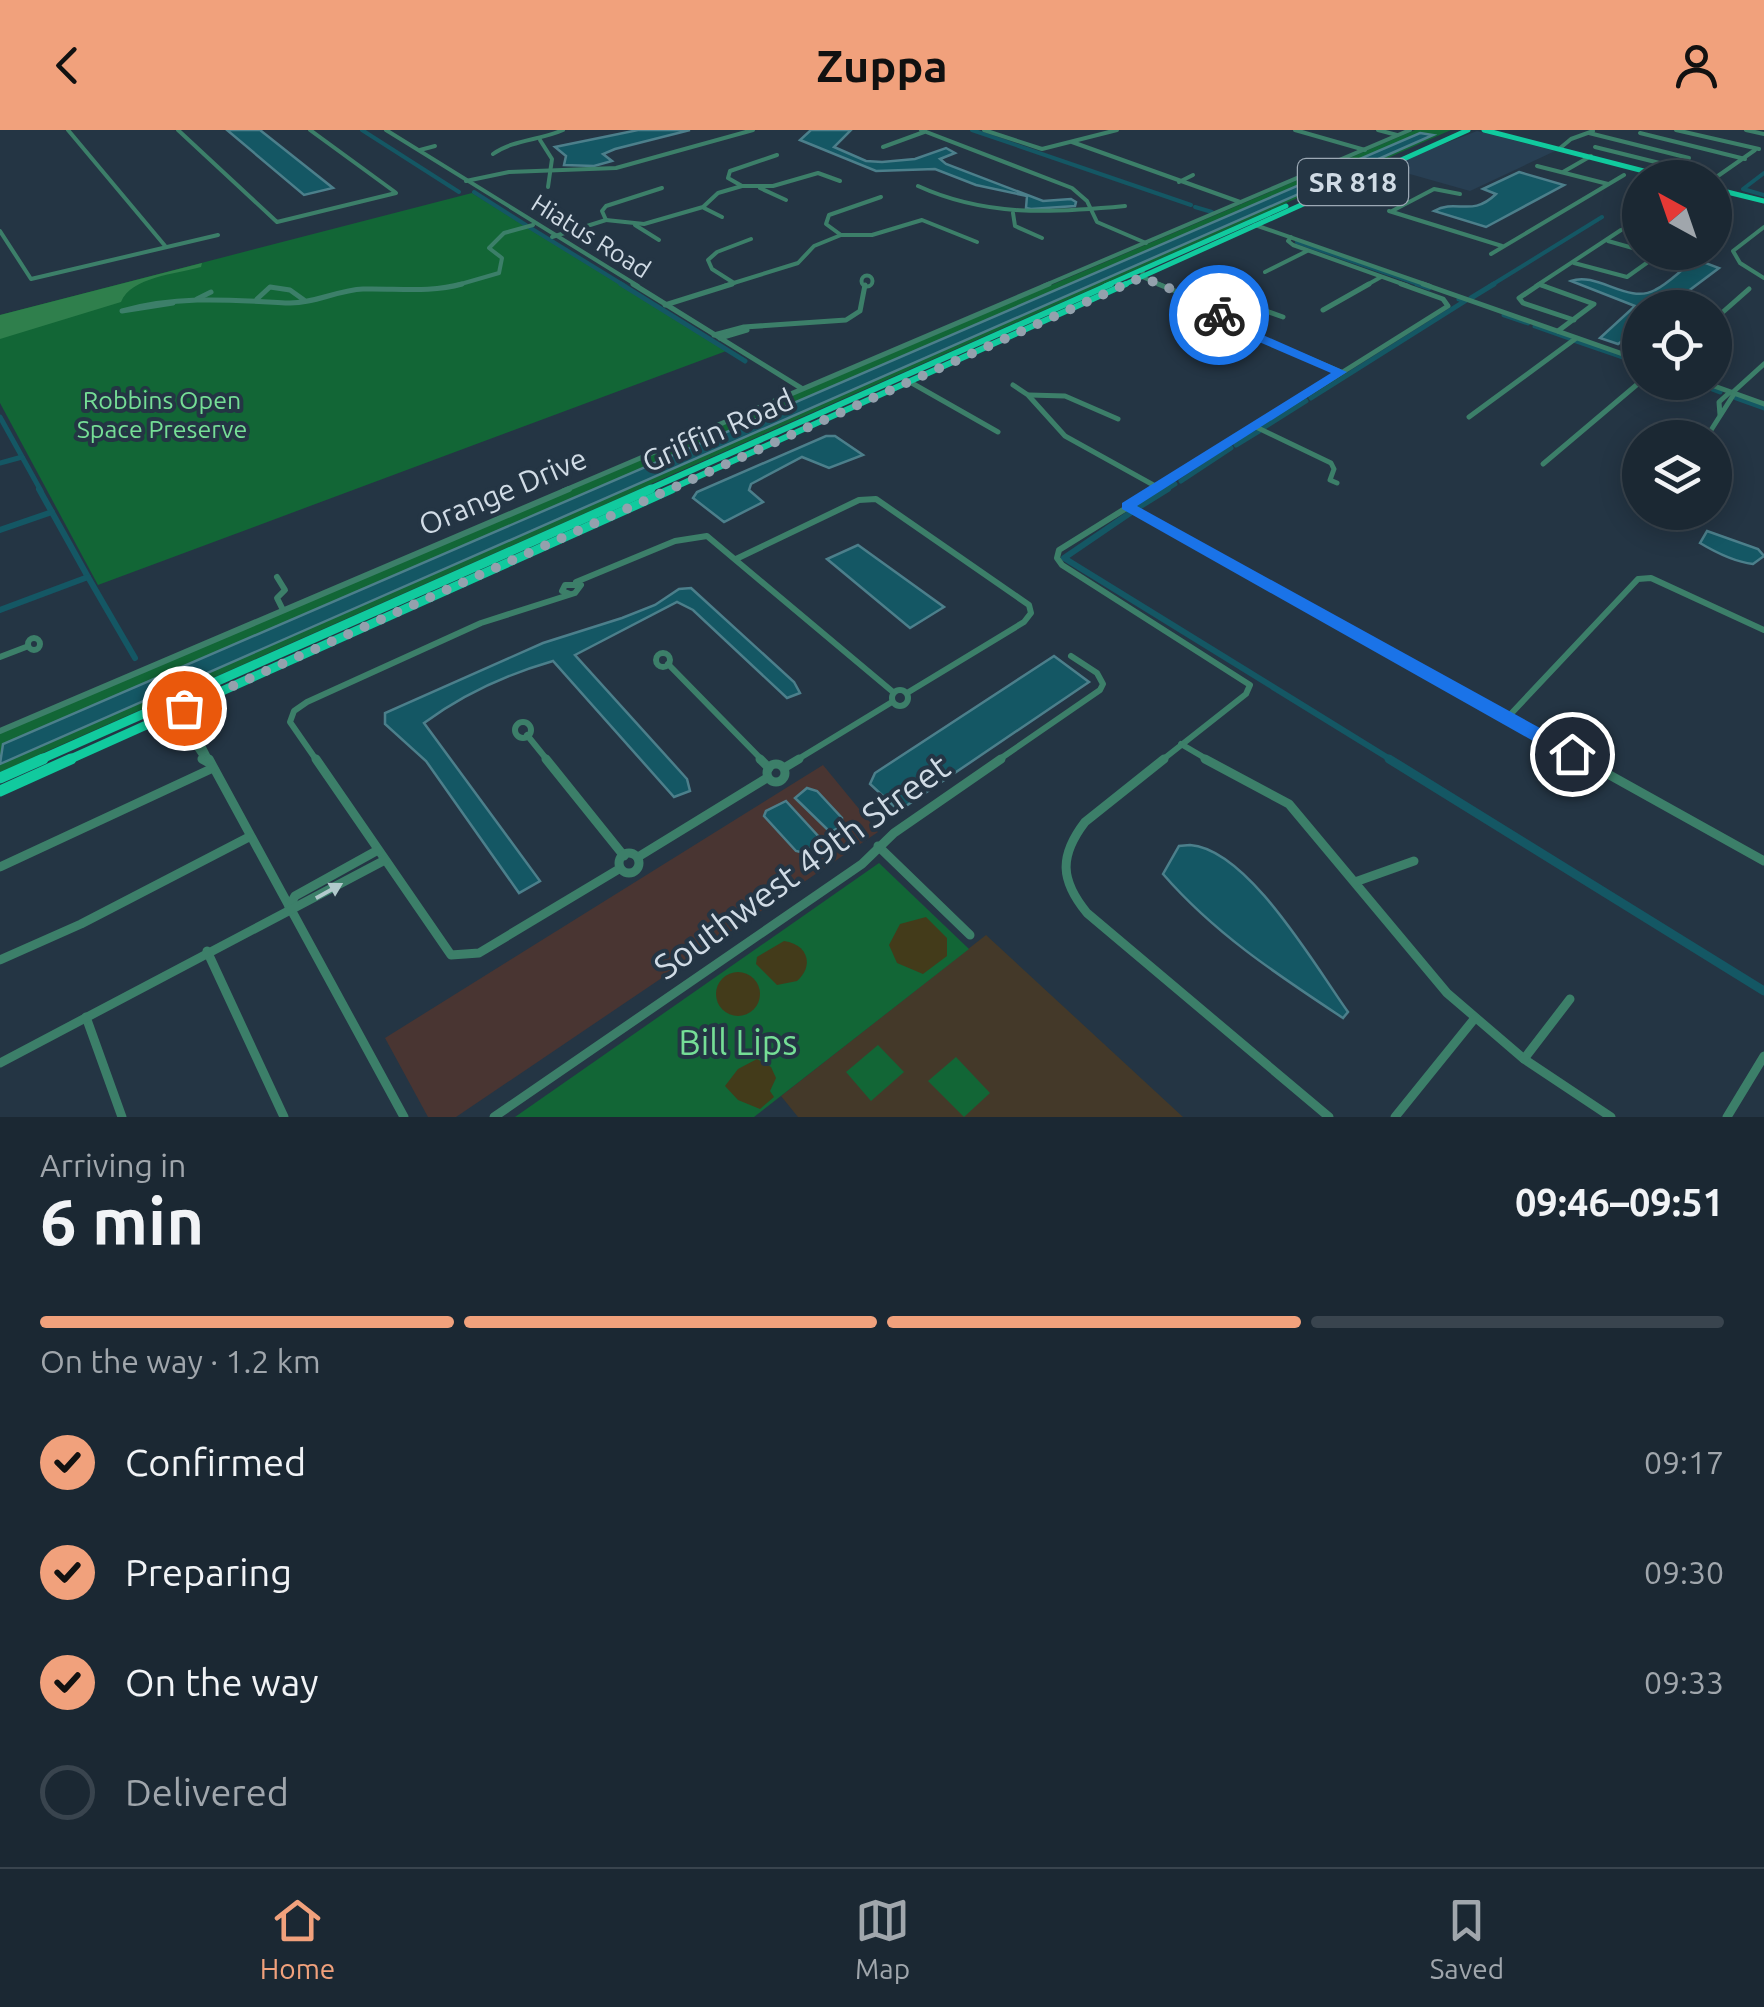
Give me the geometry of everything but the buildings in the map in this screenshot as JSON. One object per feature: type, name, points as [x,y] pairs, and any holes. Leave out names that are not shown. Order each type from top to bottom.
[{"type":"main road","name":"Griffin Road","points":[[836,411],[1456,130]]},
{"type":"main road","name":"Griffin Road","points":[[1386,164],[1468,130]]},
{"type":"main road","points":[[1484,130],[1560,148]]},
{"type":"main road","points":[[1494,130],[1622,165]]},
{"type":"main road","points":[[1590,156],[1622,164]]},
{"type":"main road","points":[[1732,192],[1764,200]]},
{"type":"main road","name":"Griffin Road","points":[[0,791],[176,706],[821,417],[910,382],[1143,274]]},
{"type":"main road","name":"Griffin Road","points":[[0,778],[176,706]]},
{"type":"street","points":[[68,130],[166,247]]},
{"type":"street","points":[[178,130],[277,222],[396,193],[310,130]]},
{"type":"street","name":"Hiatus Road","points":[[386,130],[800,390]]},
{"type":"street","points":[[493,154],[514,142],[540,140],[563,130]]},
{"type":"street","points":[[467,182],[516,172],[616,168],[753,130]]},
{"type":"street","points":[[984,130],[1042,149],[1117,130]]},
{"type":"street","points":[[1296,130],[1365,150]]},
{"type":"street","points":[[1378,130],[1398,135]]},
{"type":"street","name":"Orange Drive","points":[[0,730],[1410,130]]},
{"type":"street","points":[[1676,130],[1757,149],[1732,167]]},
{"type":"street","points":[[1746,130],[1764,134]]},
{"type":"street","points":[[883,147],[923,131],[1072,188],[1106,227],[1148,242]]},
{"type":"street","points":[[1560,148],[1591,132],[1689,158]]},
{"type":"street","points":[[1640,133],[1745,159]]},
{"type":"street","points":[[540,140],[552,158],[548,187]]},
{"type":"street","points":[[1072,142],[1241,202]]},
{"type":"street","points":[[418,150],[435,146]]},
{"type":"street","points":[[1075,151],[1087,147]]},
{"type":"street","points":[[1595,147],[1645,160]]},
{"type":"street","points":[[742,186],[728,178],[730,171],[777,155]]},
{"type":"street","points":[[1562,172],[1590,156]]},
{"type":"street","points":[[1537,166],[1608,184]]},
{"type":"street","points":[[467,182],[516,172]]},
{"type":"street","points":[[759,188],[818,173],[840,181]]},
{"type":"street","points":[[1178,182],[1193,175]]},
{"type":"street","points":[[1491,254],[1622,176]]},
{"type":"street","points":[[635,225],[703,207],[718,193],[742,186],[759,188],[786,200]]},
{"type":"street","points":[[918,186],[962,205],[1013,213],[1125,206]]},
{"type":"street","points":[[606,220],[602,212],[606,206],[662,188]]},
{"type":"street","points":[[1460,194],[1436,189],[1390,211],[1504,246]]},
{"type":"street","points":[[841,235],[828,228],[826,219],[835,212],[881,197]]},
{"type":"street","points":[[703,207],[722,217]]},
{"type":"street","points":[[1013,213],[1015,226],[1042,238]]},
{"type":"street","points":[[552,237],[606,220],[635,225],[659,240]]},
{"type":"street","points":[[663,305],[798,263],[814,246],[841,235],[872,235],[922,220],[977,242]]},
{"type":"street","points":[[1253,224],[1622,354]]},
{"type":"street","points":[[196,299],[207,303],[281,303],[359,289],[445,289],[496,274],[502,268],[502,258],[489,248],[504,233],[533,225]]},
{"type":"street","points":[[1764,228],[1733,251],[1740,263],[1764,278]]},
{"type":"street","points":[[0,230],[31,279],[218,235]]},
{"type":"street","points":[[1574,320],[1520,301],[1520,297],[1622,232]]},
{"type":"street","points":[[1290,237],[1291,244],[1448,304],[1059,550],[1056,558],[1062,565],[1250,685],[1246,694],[1085,822],[1071,839],[1062,861],[1072,896],[1086,913],[1329,1117]]},
{"type":"street","points":[[735,284],[712,269],[708,260],[751,238]]},
{"type":"street","points":[[1606,240],[1622,245]]},
{"type":"street","points":[[1265,272],[1308,250]]},
{"type":"street","points":[[1573,262],[1624,277],[1632,270]]},
{"type":"street","points":[[1143,274],[1212,306],[1234,326],[1340,372]]},
{"type":"street","points":[[1324,310],[1382,277]]},
{"type":"street","points":[[716,337],[754,327],[846,320],[860,312],[865,285]]},
{"type":"street","points":[[1540,285],[1594,304],[1558,332]]},
{"type":"street","points":[[256,300],[270,286],[290,290],[304,300]]},
{"type":"street","points":[[1732,304],[1749,290]]},
{"type":"street","points":[[174,303],[154,302],[122,311],[131,312],[196,299],[210,292]]},
{"type":"street","points":[[1212,306],[1244,303],[1283,317]]},
{"type":"street","points":[[1469,417],[1576,338]]},
{"type":"street","points":[[1764,364],[1732,393],[1764,404]]},
{"type":"street","points":[[1754,373],[1764,376]]},
{"type":"street","points":[[910,382],[998,432]]},
{"type":"street","points":[[1014,385],[1065,436],[1157,487]]},
{"type":"street","points":[[1028,395],[1053,391],[1072,396],[1118,419]]},
{"type":"street","points":[[1543,464],[1622,397]]},
{"type":"street","points":[[1254,426],[1330,462],[1334,470],[1330,480],[1337,483]]},
{"type":"street","points":[[668,664],[769,768],[784,768],[892,697],[907,693],[1024,622],[1031,610],[1026,601],[882,501],[870,498],[736,559]]},
{"type":"street","points":[[1127,506],[1764,861]]},
{"type":"street","points":[[536,603],[563,586],[599,576],[682,538],[701,535],[736,559],[892,697],[904,704],[910,698],[907,693]]},
{"type":"street","points":[[599,576],[580,590],[465,630],[307,702],[292,714],[290,724],[331,777],[451,955],[462,957],[490,947],[620,868],[635,869],[638,857]]},
{"type":"street","points":[[1507,718],[1638,579],[1645,577],[1764,630]]},
{"type":"street","points":[[277,578],[285,590],[277,598],[283,610]]},
{"type":"street","points":[[573,582],[581,585],[580,590]]},
{"type":"street","points":[[563,586],[563,592],[570,594]]},
{"type":"street","points":[[0,657],[26,647]]},
{"type":"street","name":"Southwest 49th Street","points":[[494,1117],[862,864],[878,846],[1100,690],[1103,679],[1070,656]]},
{"type":"street","points":[[176,706],[202,760],[212,766],[404,1117]]},
{"type":"street","points":[[527,735],[624,856],[638,857],[767,778],[782,779],[784,768]]},
{"type":"street","points":[[1181,744],[1206,761],[1265,787],[1288,804],[1420,962],[1475,1018],[1524,1059],[1611,1117]]},
{"type":"street","points":[[0,866],[212,766]]},
{"type":"street","points":[[767,778],[769,768]]},
{"type":"street","points":[[0,960],[81,924],[249,837]]},
{"type":"street","points":[[878,846],[970,934]]},
{"type":"street","points":[[288,908],[295,896],[378,850]]},
{"type":"street","points":[[620,868],[618,863],[624,856]]},
{"type":"street","points":[[0,1063],[385,860]]},
{"type":"street","points":[[1355,882],[1414,862]]},
{"type":"street","points":[[207,952],[284,1117]]},
{"type":"street","points":[[1524,1059],[1570,999]]},
{"type":"street","points":[[86,1017],[122,1117]]},
{"type":"street","points":[[1395,1117],[1475,1018]]},
{"type":"street","points":[[1727,1117],[1764,1056]]},
{"type":"shaded area","points":[[227,130],[260,130],[333,188],[304,195]]},
{"type":"shaded area","points":[[638,130],[690,130],[615,149],[603,154],[612,161],[594,166],[564,165],[566,156],[555,147]]},
{"type":"shaded area","points":[[811,130],[851,130],[834,147],[866,161],[915,159],[946,148],[955,153],[940,159],[946,164],[1043,201],[1071,199],[1075,206],[1026,208],[1027,196],[976,185],[935,169],[876,171],[800,140]]},
{"type":"shaded area","points":[[1477,131],[1555,151],[1470,191],[1385,167]]},
{"type":"shaded area","points":[[1420,133],[1433,135],[0,764],[3,744]]},
{"type":"shaded area","points":[[1519,172],[1564,185],[1486,227],[1434,211],[1479,205],[1496,194],[1483,189]]},
{"type":"shaded area","points":[[1682,270],[1716,270],[1690,290],[1655,290]]},
{"type":"shaded area","points":[[1591,280],[1622,291],[1622,301],[1571,281]]},
{"type":"shaded area","points":[[1622,318],[1622,341],[1618,344],[1600,338]]},
{"type":"shaded area","points":[[826,436],[835,436],[863,455],[829,468],[802,457],[751,484],[749,490],[763,502],[724,522],[693,498],[697,492]]},
{"type":"shaded area","points":[[1707,531],[1758,549],[1764,556],[1753,564],[1726,556],[1700,543]]},
{"type":"shaded area","points":[[858,545],[944,607],[910,628],[827,559]]},
{"type":"shaded area","points":[[691,588],[794,682],[800,693],[787,698],[693,610],[677,602],[575,655],[687,779],[690,791],[674,797],[553,661],[486,686],[424,723],[540,881],[519,893],[426,761],[385,724],[385,713],[543,643],[622,618],[655,605],[679,589]]},
{"type":"shaded area","points":[[1054,656],[1089,682],[903,808],[896,808],[870,784],[875,773]]},
{"type":"shaded area","points":[[823,765],[878,832],[456,1117],[428,1117],[385,1038]]},
{"type":"shaded area","points":[[807,788],[817,791],[842,818],[842,826],[830,832],[795,798]]},
{"type":"shaded area","points":[[786,801],[820,838],[804,853],[796,851],[764,816],[766,811]]},
{"type":"shaded area","points":[[1179,846],[1212,851],[1257,887],[1348,1012],[1343,1018],[1226,935],[1163,874]]},
{"type":"shaded area","points":[[986,935],[1183,1117],[798,1117],[781,1096]]},
{"type":"green space","points":[[1415,130],[1451,130],[0,772],[0,733]]},
{"type":"green space","name":"Robbins Open Space Preserve","points":[[472,193],[729,350],[98,585],[0,403],[0,315]]},
{"type":"green space","points":[[202,263],[201,267],[144,282],[121,302],[0,339],[0,315]]},
{"type":"green space","name":"Bill Lips","points":[[879,863],[969,949],[754,1117],[515,1117]]},
{"type":"green space","points":[[878,1045],[904,1072],[871,1101],[846,1072]]},
{"type":"green space","points":[[956,1057],[990,1093],[964,1117],[928,1081]]},
{"type":"sand","points":[[926,917],[947,938],[947,956],[923,974],[897,963],[889,945],[900,924]]},
{"type":"sand","points":[[784,941],[798,946],[807,962],[797,981],[777,985],[756,964],[757,957]]},
{"type":"sand","points":[[738,972],[753,979],[760,994],[753,1009],[738,1016],[723,1009],[716,994],[723,979]]},
{"type":"sand","points":[[757,1059],[771,1067],[776,1078],[770,1091],[774,1097],[760,1109],[738,1100],[725,1086],[738,1069]]},
{"type":"waterway","points":[[362,130],[459,192]]},
{"type":"waterway","points":[[972,130],[1191,205]]},
{"type":"waterway","points":[[1764,173],[1743,189],[1764,195]]},
{"type":"waterway","points":[[474,192],[526,225]]},
{"type":"waterway","points":[[1195,207],[1212,212]]},
{"type":"waterway","points":[[1490,286],[1602,217]]},
{"type":"waterway","points":[[529,227],[625,286]]},
{"type":"waterway","points":[[1297,242],[1424,286]]},
{"type":"waterway","points":[[621,284],[745,361]]},
{"type":"waterway","points":[[1417,284],[1429,288]]},
{"type":"waterway","points":[[1471,298],[1494,284]]},
{"type":"waterway","points":[[1311,398],[1465,301],[1459,299]]},
{"type":"waterway","points":[[1504,315],[1528,323]]},
{"type":"waterway","points":[[1535,326],[1569,338]]},
{"type":"waterway","points":[[1576,341],[1622,357]]},
{"type":"waterway","points":[[1736,398],[1764,408]]},
{"type":"waterway","points":[[1263,428],[1306,401]]},
{"type":"waterway","points":[[0,417],[41,491]]},
{"type":"waterway","points":[[1236,445],[1259,431]]},
{"type":"waterway","points":[[1181,481],[1231,448]]},
{"type":"waterway","points":[[0,463],[22,457]]},
{"type":"waterway","points":[[1164,491],[1175,484]]},
{"type":"waterway","points":[[39,489],[52,512]]},
{"type":"waterway","points":[[1139,507],[1168,489]]},
{"type":"waterway","points":[[1133,511],[1064,558],[1393,761]]},
{"type":"waterway","points":[[0,530],[52,512]]},
{"type":"waterway","points":[[52,512],[88,577]]},
{"type":"waterway","points":[[0,610],[88,577]]},
{"type":"waterway","points":[[88,577],[135,658]]},
{"type":"waterway","points":[[1389,759],[1764,991]]},
{"type":"way so far","points":[[184,708],[1142,277],[1212,306],[1219,315]]},
{"type":"route","points":[[1219,315],[1234,326],[1340,372],[1127,506],[1572,754]]}]
